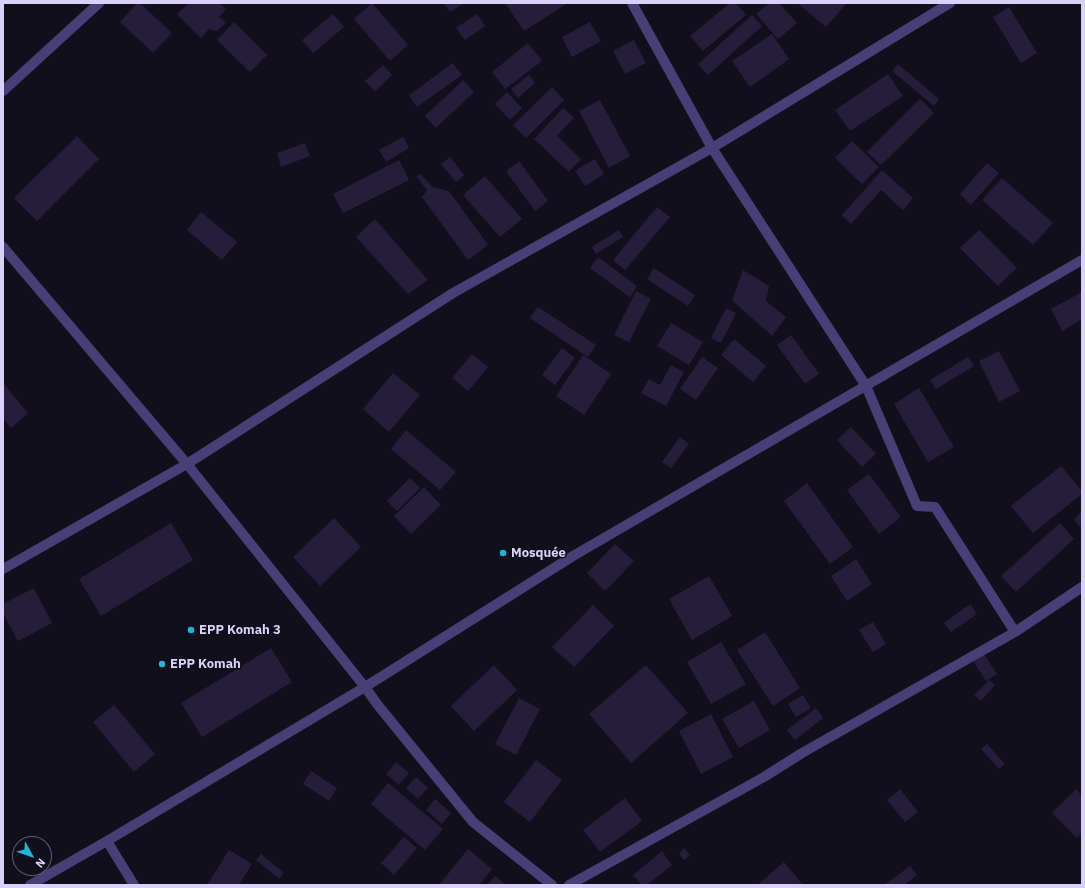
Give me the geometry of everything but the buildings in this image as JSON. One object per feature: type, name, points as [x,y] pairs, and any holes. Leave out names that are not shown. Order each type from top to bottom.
[{"type":"street","points":[[3,91],[99,3]]},
{"type":"street","points":[[632,3],[712,148],[866,386],[917,506],[935,507],[1015,632]]},
{"type":"street","points":[[3,569],[187,464],[453,293],[712,148],[950,3]]},
{"type":"street","points":[[3,247],[187,464],[377,704],[473,822],[552,885]]},
{"type":"street","points":[[30,885],[107,841],[365,687],[573,556],[1082,260]]},
{"type":"street","points":[[569,885],[764,778],[809,750],[1015,632],[1082,587]]},
{"type":"street","points":[[107,841],[134,885]]},
{"type":"place","name":"Mosquée","points":[[503,553]]},
{"type":"place","name":"EPP Komah 3","points":[[191,630]]},
{"type":"place","name":"EPP Komah","points":[[162,664]]}]
